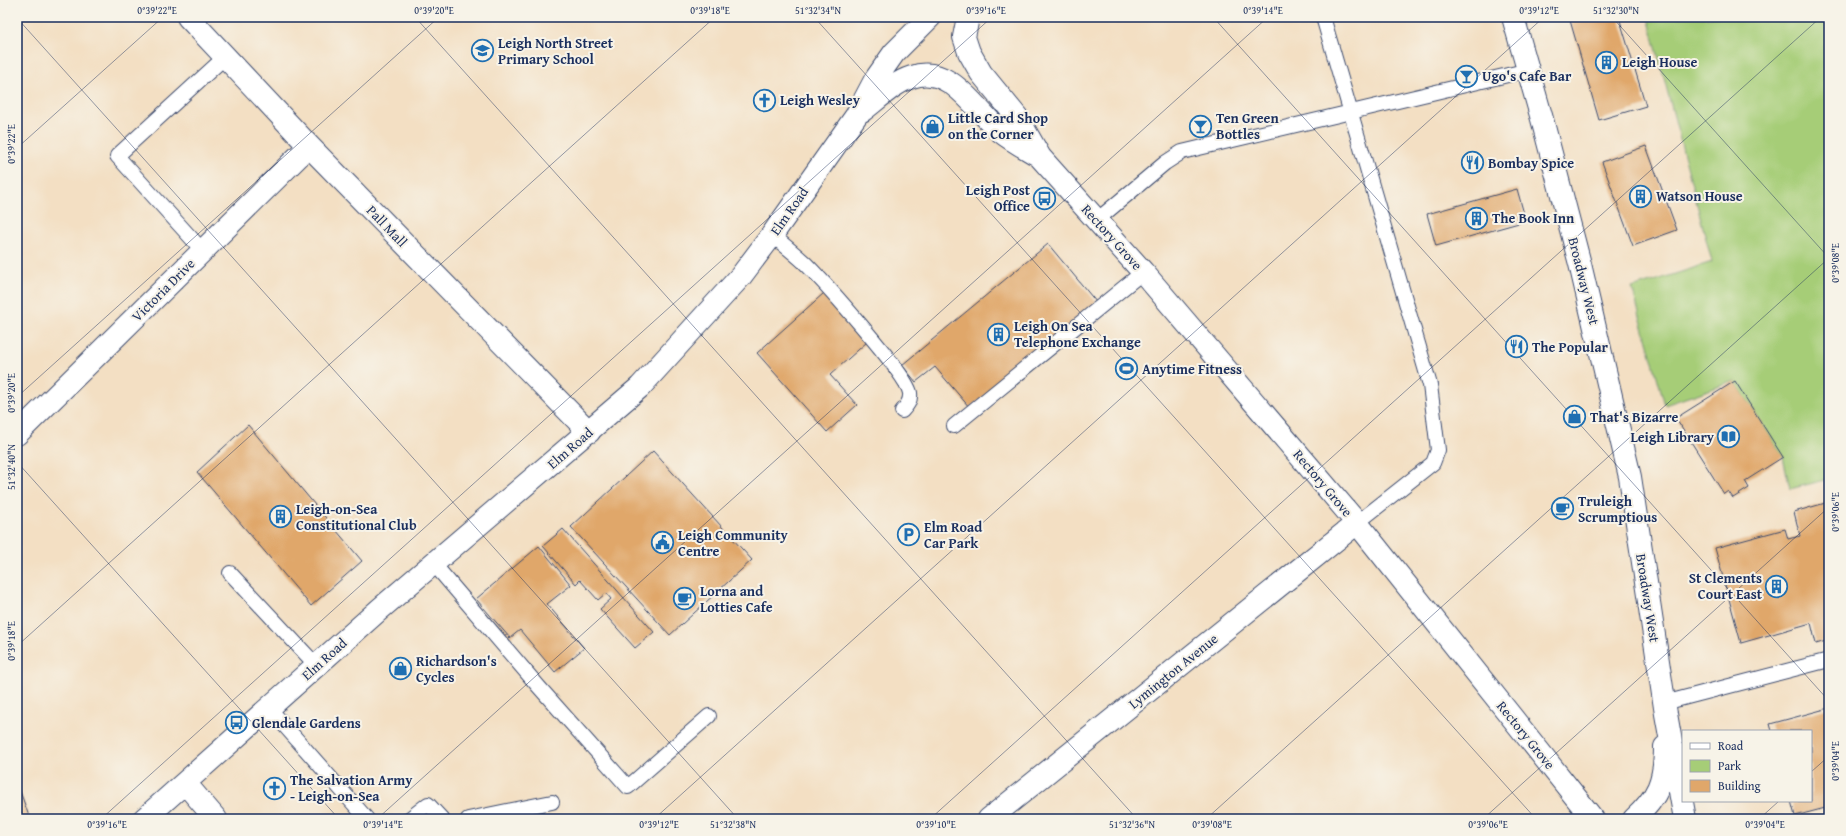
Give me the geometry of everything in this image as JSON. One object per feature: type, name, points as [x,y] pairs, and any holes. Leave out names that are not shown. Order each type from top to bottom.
[{"type":"street","name":"Pall Mall","points":[[188,17],[309,146],[589,432]]},
{"type":"street","name":"Elm Road","points":[[144,819],[316,665],[433,563],[589,432],[640,387],[740,276],[772,235],[856,116],[875,80],[894,54],[930,17]]},
{"type":"street","name":"Rectory Grove","points":[[968,17],[964,37],[969,52],[981,73],[1017,117],[1040,157],[1143,272],[1357,523],[1593,819]]},
{"type":"street","name":"Broadway West","points":[[1513,17],[1580,264],[1630,477],[1665,709],[1682,798]]},
{"type":"street","name":"Rectory Grove","points":[[856,116],[890,89],[912,77],[926,75],[941,78],[956,86],[1000,131],[1040,157]]},
{"type":"street","name":"Victoria Drive","points":[[17,434],[309,146]]},
{"type":"street","name":"Lymington Avenue","points":[[989,819],[1357,523]]},
{"type":"street","name":"Broadway West","points":[[1634,819],[1649,805],[1659,788],[1665,764],[1665,709]]},
{"type":"street","points":[[185,783],[216,819]]},
{"type":"street","name":"Broadway West","points":[[1683,802],[1686,819]]},
{"type":"lane","points":[[1323,17],[1430,385],[1438,450],[1433,463],[1357,523]]},
{"type":"lane","points":[[202,251],[117,156],[225,57]]},
{"type":"lane","points":[[1097,220],[1165,163],[1182,152],[1528,70]]},
{"type":"lane","points":[[772,235],[805,263],[887,356],[910,393],[909,404],[902,411]]},
{"type":"lane","points":[[954,426],[1143,272]]},
{"type":"lane","points":[[433,563],[539,687],[628,787],[709,716]]},
{"type":"lane","points":[[230,573],[316,665]]},
{"type":"lane","points":[[1665,709],[1829,660]]},
{"type":"lane","points":[[269,708],[368,819]]},
{"type":"lane","points":[[468,819],[552,802]]},
{"type":"lane","points":[[409,819],[428,804],[442,819]]},
{"type":"green space","points":[[1648,17],[1829,17],[1829,479],[1790,489],[1783,457],[1735,381],[1665,405],[1632,288],[1712,262]]},
{"type":"building","name":"Leigh House","points":[[1569,17],[1619,17],[1646,106],[1599,120]]},
{"type":"building","name":"Watson House","points":[[1646,146],[1677,230],[1633,246],[1602,162]]},
{"type":"building","name":"The Book Inn","points":[[1517,189],[1526,221],[1436,246],[1427,214]]},
{"type":"building","name":"Leigh On Sea Telephone Exchange","points":[[1048,244],[1097,303],[970,408],[935,367],[916,382],[902,365]]},
{"type":"building","points":[[824,293],[867,342],[830,375],[857,405],[827,432],[757,353]]},
{"type":"building","name":"Leigh Library","points":[[1735,381],[1783,457],[1745,481],[1749,488],[1733,498],[1728,491],[1724,494],[1676,418]]},
{"type":"building","name":"Leigh-on-Sea Constitutional Club","points":[[248,425],[362,561],[311,606],[197,472]]},
{"type":"building","name":"Leigh Community Centre","points":[[653,451],[752,560],[670,635],[571,527]]},
{"type":"building","name":"St Clements Court East","points":[[1829,502],[1829,640],[1816,644],[1811,623],[1741,643],[1715,548],[1785,529],[1788,539],[1800,536],[1794,512]]},
{"type":"building","points":[[563,529],[654,632],[635,648],[600,609],[611,599],[606,593],[598,600],[580,580],[576,584],[543,546]]},
{"type":"building","points":[[539,546],[571,585],[547,604],[584,648],[555,672],[520,630],[510,638],[476,599]]},
{"type":"building","points":[[1829,708],[1829,807],[1795,816],[1791,802],[1812,802],[1812,730],[1772,730],[1770,724]]},
{"type":"building","points":[[17,783],[30,819],[17,819]]},
{"type":"place","name":"Leigh North Street Primary School","points":[[483,51]]},
{"type":"place","name":"Leigh House","points":[[1607,62]]},
{"type":"place","name":"Ugo's Cafe Bar","points":[[1467,76]]},
{"type":"place","name":"Leigh Wesley","points":[[764,100]]},
{"type":"place","name":"Little Card Shop on the Corner","points":[[933,126]]},
{"type":"place","name":"Ten Green Bottles","points":[[1201,126]]},
{"type":"place","name":"Bombay Spice","points":[[1472,163]]},
{"type":"place","name":"Watson House","points":[[1640,196]]},
{"type":"place","name":"Leigh Post Office","points":[[1045,198]]},
{"type":"place","name":"The Book Inn","points":[[1477,218]]},
{"type":"place","name":"Leigh On Sea Telephone Exchange","points":[[999,334]]},
{"type":"place","name":"The Popular","points":[[1517,347]]},
{"type":"place","name":"Anytime Fitness","points":[[1126,369]]},
{"type":"place","name":"That's Bizarre","points":[[1574,417]]},
{"type":"place","name":"Leigh Library","points":[[1729,437]]},
{"type":"place","name":"Truleigh Scrumptious","points":[[1563,509]]},
{"type":"place","name":"Leigh-on-Sea Constitutional Club","points":[[280,517]]},
{"type":"place","name":"Elm Road Car Park","points":[[909,535]]},
{"type":"place","name":"Leigh Community Centre","points":[[662,543]]},
{"type":"place","name":"St Clements Court East","points":[[1777,586]]},
{"type":"place","name":"Lorna and Lotties Cafe","points":[[684,599]]},
{"type":"place","name":"Richardson's Cycles","points":[[401,669]]},
{"type":"place","name":"Glendale Gardens","points":[[237,723]]},
{"type":"place","name":"The Salvation Army - Leigh-on-Sea","points":[[275,788]]}]
